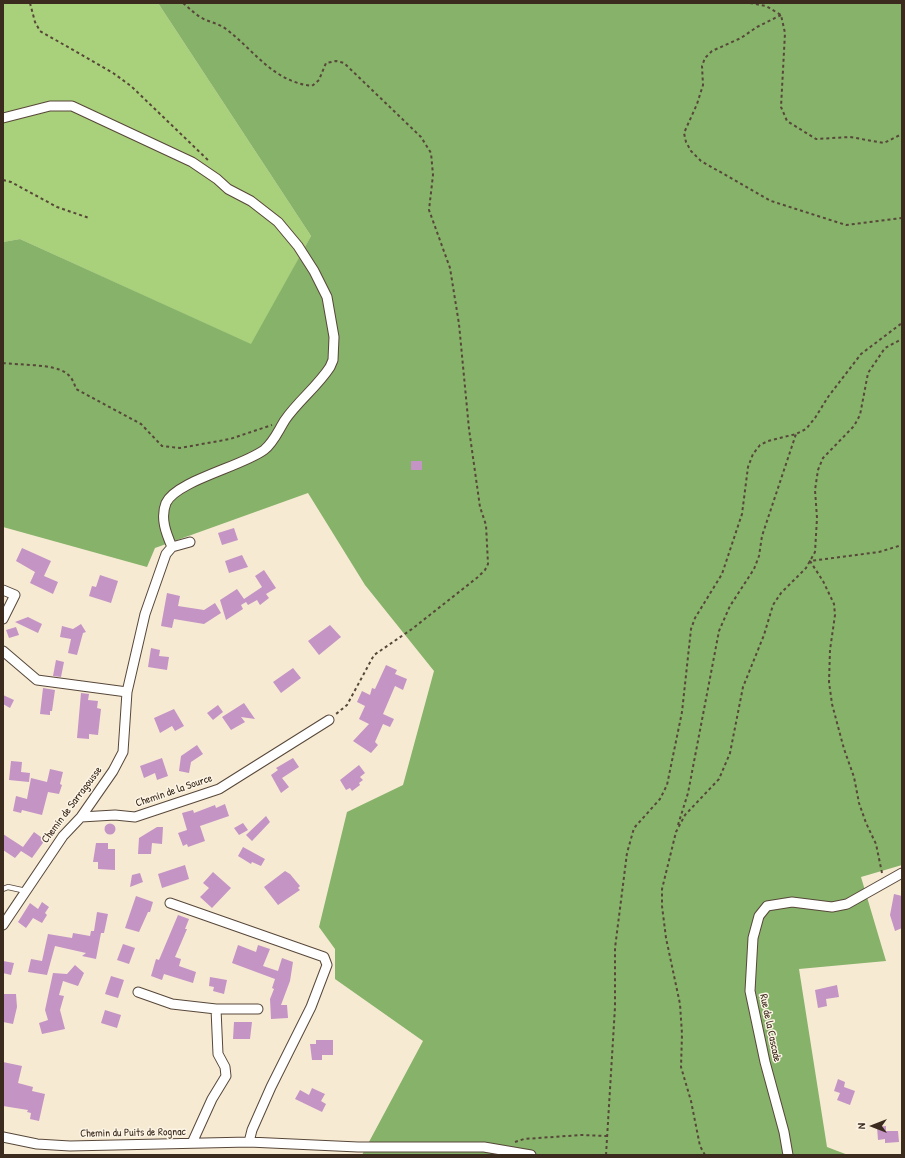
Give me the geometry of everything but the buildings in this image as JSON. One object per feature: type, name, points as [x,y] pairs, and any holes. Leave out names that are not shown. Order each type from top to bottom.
[{"type":"street","points":[[3,118],[50,106],[72,106],[192,162],[228,190],[251,202],[278,222],[298,246],[323,287],[330,309],[334,337],[333,360],[330,367],[284,421],[271,444],[263,451],[251,458],[193,482],[173,495],[167,502],[164,520],[166,532],[172,547],[190,542]]},
{"type":"street","name":"Chemin de Sarragousse","points":[[3,925],[63,836],[81,817],[113,770],[123,752],[127,692],[145,614],[166,554],[172,547]]},
{"type":"street","points":[[3,590],[15,595],[3,619]]},
{"type":"street","points":[[3,651],[37,680],[127,692]]},
{"type":"street","name":"Chemin de la Source","points":[[81,817],[115,815],[135,817],[220,789],[329,720]]},
{"type":"street","name":"Rue de la Cascade","points":[[788,1155],[784,1132],[765,1062],[750,991],[753,938],[759,916],[767,906],[792,902],[832,907],[847,904],[902,873]]},
{"type":"street","points":[[170,903],[197,914],[257,932],[324,957],[327,965],[311,1007],[271,1087],[252,1130],[249,1142]]},
{"type":"street","points":[[138,992],[172,1004],[216,1009],[258,1009]]},
{"type":"street","name":"Chemin du Puits de Rognac","points":[[3,1137],[37,1144],[70,1146],[192,1144],[212,1099],[226,1076],[225,1066],[218,1054],[216,1009]]},
{"type":"street","points":[[192,1144],[249,1142],[358,1147],[484,1147],[531,1155]]},
{"type":"lane","points":[[3,889],[8,887],[26,891]]},
{"type":"path","points":[[30,3],[34,22],[40,31],[113,73],[131,86],[211,163]]},
{"type":"path","points":[[183,3],[200,17],[225,28],[258,60],[280,76],[302,85],[312,86],[319,80],[326,63],[336,61],[344,63],[421,137],[431,153],[433,175],[429,210],[450,268],[459,324],[480,507],[486,525],[488,564],[485,570],[478,577],[412,629],[374,655],[347,705],[329,720]]},
{"type":"path","points":[[750,3],[766,6],[781,14],[786,34],[781,107],[787,121],[816,138],[850,137],[884,143],[902,134]]},
{"type":"path","points":[[781,14],[757,26],[741,38],[712,51],[705,58],[702,66],[703,85],[697,104],[684,133],[690,151],[701,161],[771,201],[846,225],[902,218]]},
{"type":"path","points":[[3,180],[11,182],[57,207],[89,218]]},
{"type":"path","points":[[606,1155],[615,1007],[614,948],[627,853],[634,828],[660,799],[667,785],[682,712],[691,629],[695,618],[722,574],[742,514],[748,467],[753,454],[760,445],[768,441],[796,434],[806,429],[861,354],[902,323]]},
{"type":"path","points":[[676,832],[685,814],[719,779],[730,753],[743,687],[764,635],[773,605],[781,594],[806,568],[815,552],[817,518],[815,490],[818,470],[823,458],[854,426],[860,415],[868,373],[885,348],[902,339]]},
{"type":"path","points":[[3,363],[56,368],[67,373],[73,380],[76,389],[141,424],[162,446],[180,448],[230,439],[284,421]]},
{"type":"path","points":[[705,1155],[700,1146],[691,1101],[681,1067],[682,1034],[680,1004],[666,938],[662,906],[662,889],[676,832],[688,793],[719,631],[730,606],[754,569],[760,556],[762,536],[796,434]]},
{"type":"path","points":[[810,561],[879,552],[902,545]]},
{"type":"path","points":[[810,561],[824,581],[834,604],[835,615],[830,650],[829,682],[832,704],[844,749],[854,777],[859,803],[876,844],[884,883]]},
{"type":"path","points":[[524,1140],[581,1135],[607,1136]]},
{"type":"green space","points":[[3,3],[158,3],[311,236],[252,345],[20,239],[3,242]]},
{"type":"green space","points":[[158,3],[902,3],[902,865],[861,877],[886,961],[799,969],[827,1147],[848,1155],[362,1155],[423,1041],[335,979],[335,949],[319,927],[347,812],[403,785],[434,671],[365,585],[308,493],[155,548],[147,567],[3,527],[3,242],[20,239],[251,344],[311,236]]}]
